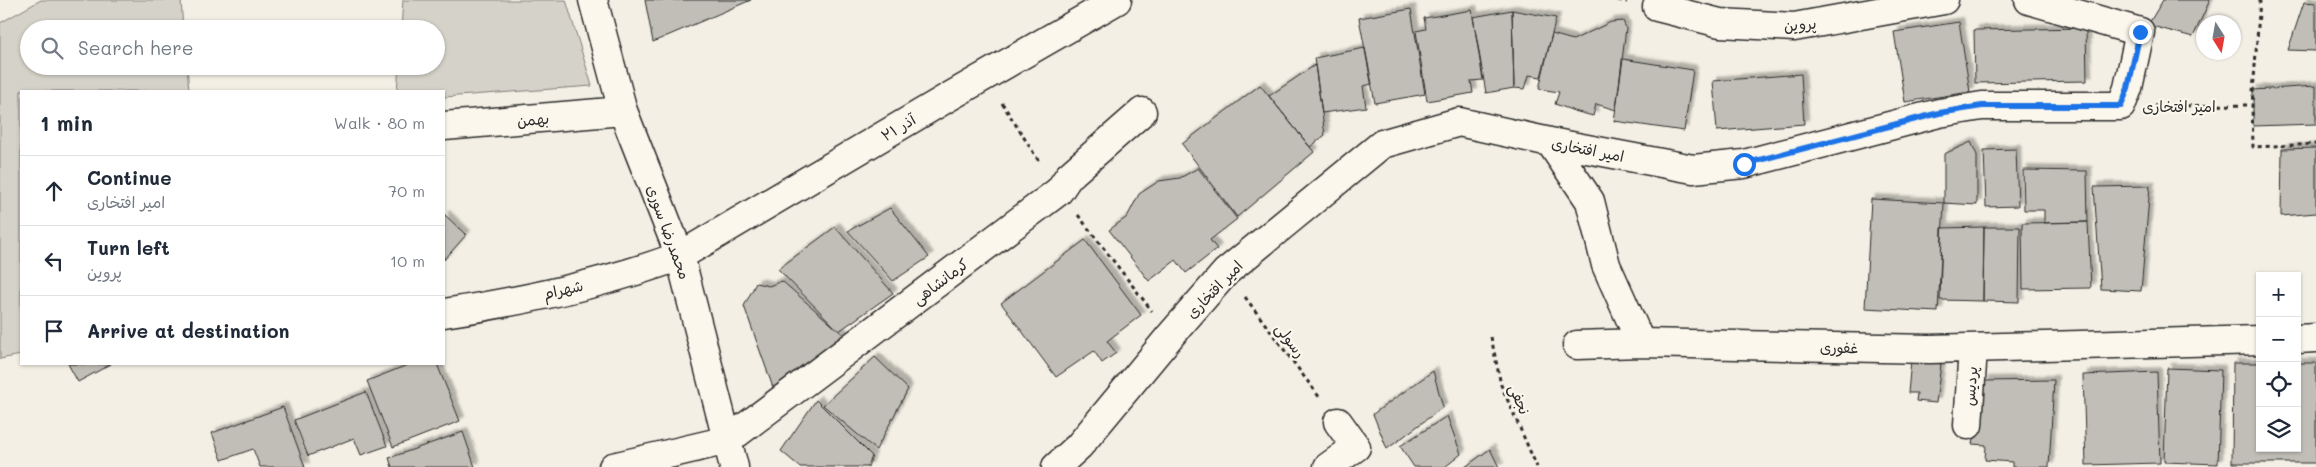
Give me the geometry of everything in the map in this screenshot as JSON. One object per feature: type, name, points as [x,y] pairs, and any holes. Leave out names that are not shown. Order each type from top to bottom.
[{"type":"street","name":"محمدرضا سوری","points":[[593,0],[623,111],[680,256],[734,467]]},
{"type":"street","name":"۲۱ آذر","points":[[680,256],[1117,0]]},
{"type":"street","name":"پروین","points":[[1657,7],[1720,23],[1794,27],[1944,0]]},
{"type":"street","points":[[2029,0],[2140,32],[2128,88],[2121,106]]},
{"type":"street","name":"امیر افتخاری","points":[[1056,467],[1079,446],[1226,272],[1382,144],[1459,122],[1550,142],[1693,169],[1744,164],[1939,113],[1982,106],[2121,106]]},
{"type":"street","name":"بهمن","points":[[445,126],[623,111]]},
{"type":"street","name":"کرمانشاهی","points":[[728,440],[1058,191],[1069,176],[1142,112]]},
{"type":"street","points":[[1550,142],[1590,201],[1606,265],[1641,343]]},
{"type":"street","name":"شهرام","points":[[445,314],[493,306],[635,272],[680,256]]},
{"type":"street","points":[[2301,339],[2316,338]]},
{"type":"street","name":"غفوری","points":[[1577,345],[1641,343],[1973,348],[2256,340]]},
{"type":"street","name":"پردیس","points":[[1968,425],[1973,348]]},
{"type":"street","points":[[1328,467],[1356,447],[1338,422]]},
{"type":"street","points":[[613,467],[728,440]]},
{"type":"path","points":[[2260,0],[2252,105],[2253,147],[2316,144]]},
{"type":"path","name":"امیر افتخاری","points":[[2121,106],[2252,105]]},
{"type":"path","name":"رسولی","points":[[1226,272],[1338,422]]},
{"type":"path","name":"نجفی","points":[[1491,337],[1501,385],[1537,467]]},
{"type":"shaded area","points":[[41,0],[181,0],[182,20],[20,20],[20,75],[188,75],[189,90],[20,90],[20,355],[0,359],[0,23]]},
{"type":"shaded area","points":[[403,0],[566,0],[592,86],[445,97],[445,90],[397,90],[398,75],[445,75],[445,20],[402,20]]},
{"type":"building","points":[[645,0],[751,0],[653,42]]},
{"type":"building","points":[[2163,0],[2210,0],[2203,15],[2196,15],[2196,30],[2193,37],[2148,25]]},
{"type":"building","points":[[2304,2],[2316,3],[2316,51],[2288,50]]},
{"type":"building","points":[[1411,9],[1425,94],[1375,103],[1359,18]]},
{"type":"building","points":[[1472,10],[1483,80],[1471,81],[1473,93],[1427,101],[1416,31],[1426,29],[1424,18]]},
{"type":"building","points":[[1512,10],[1514,88],[1486,93],[1473,17]]},
{"type":"building","points":[[1512,10],[1556,18],[1541,77],[1529,75],[1525,89],[1514,88]]},
{"type":"building","points":[[1623,21],[1626,28],[1616,110],[1596,104],[1593,116],[1574,111],[1555,104],[1559,92],[1539,89],[1552,34],[1573,40],[1611,22]]},
{"type":"building","points":[[1959,22],[1970,92],[1905,102],[1894,32]]},
{"type":"building","points":[[2086,28],[2087,81],[1975,83],[1974,30]]},
{"type":"building","points":[[1365,48],[1372,84],[1363,86],[1366,107],[1322,113],[1314,58]]},
{"type":"building","points":[[1623,59],[1693,70],[1684,131],[1614,121]]},
{"type":"building","points":[[1315,65],[1325,135],[1310,147],[1269,96]]},
{"type":"building","points":[[1801,74],[1804,124],[1717,131],[1713,81]]},
{"type":"building","points":[[1260,85],[1314,152],[1237,217],[1182,144]]},
{"type":"building","points":[[2316,86],[2316,124],[2253,126],[2253,90]]},
{"type":"building","points":[[1971,142],[1977,155],[1977,205],[1944,203],[1944,154]]},
{"type":"building","points":[[2316,148],[2316,213],[2281,216],[2282,149]]},
{"type":"building","points":[[2016,149],[2018,206],[1986,207],[1984,150]]},
{"type":"building","points":[[1198,168],[1237,219],[1210,240],[1217,249],[1186,273],[1176,260],[1149,281],[1109,230],[1127,217],[1139,194],[1159,181],[1180,178]]},
{"type":"building","points":[[2023,170],[2087,171],[2088,222],[2044,223],[2044,210],[2024,210]]},
{"type":"building","points":[[2150,186],[2141,291],[2101,289],[2094,187]]},
{"type":"building","points":[[1871,199],[1944,203],[1938,312],[1865,308]]},
{"type":"building","points":[[890,208],[929,257],[893,281],[848,231]]},
{"type":"building","points":[[445,215],[466,235],[445,259]]},
{"type":"building","points":[[2088,222],[2091,288],[2023,289],[2022,223]]},
{"type":"building","points":[[835,227],[893,293],[839,331],[778,269]]},
{"type":"building","points":[[1984,227],[2020,227],[2019,302],[1983,301]]},
{"type":"building","points":[[1984,227],[1983,301],[1940,300],[1942,228]]},
{"type":"building","points":[[1085,240],[1141,315],[1107,341],[1116,353],[1102,363],[1094,351],[1056,377],[1001,303]]},
{"type":"building","points":[[782,281],[846,337],[775,393],[744,306],[756,283],[769,286]]},
{"type":"building","points":[[875,357],[908,389],[876,450],[823,405]]},
{"type":"building","points":[[1911,360],[1941,364],[1936,403],[1916,401],[1917,393],[1908,393]]},
{"type":"building","points":[[2233,363],[2256,363],[2256,452],[2301,452],[2301,363],[2316,363],[2316,463],[2232,463]]},
{"type":"building","points":[[69,365],[109,365],[78,382]]},
{"type":"building","points":[[407,365],[437,365],[460,421],[393,447],[367,381]]},
{"type":"building","points":[[2167,368],[2221,370],[2218,464],[2164,462]]},
{"type":"building","points":[[1433,371],[1443,407],[1387,449],[1373,414]]},
{"type":"building","points":[[2157,372],[2160,463],[2086,465],[2083,375]]},
{"type":"building","points":[[2054,380],[2049,467],[2012,467],[2012,462],[1985,460],[1986,445],[1972,444],[1984,381]]},
{"type":"building","points":[[366,392],[387,446],[361,455],[354,438],[308,456],[294,420]]},
{"type":"building","points":[[816,400],[872,456],[868,467],[800,467],[781,451]]},
{"type":"building","points":[[283,407],[305,467],[260,467],[253,449],[222,460],[212,433]]},
{"type":"building","points":[[1447,416],[1461,454],[1445,467],[1414,467],[1400,446]]},
{"type":"building","points":[[463,432],[475,467],[392,467],[389,458]]},
{"type":"building","points":[[1490,449],[1499,467],[1465,467]]},
{"type":"route","points":[[1744,164],[1939,113],[1982,106],[2121,106],[2128,88],[2140,32]]}]
